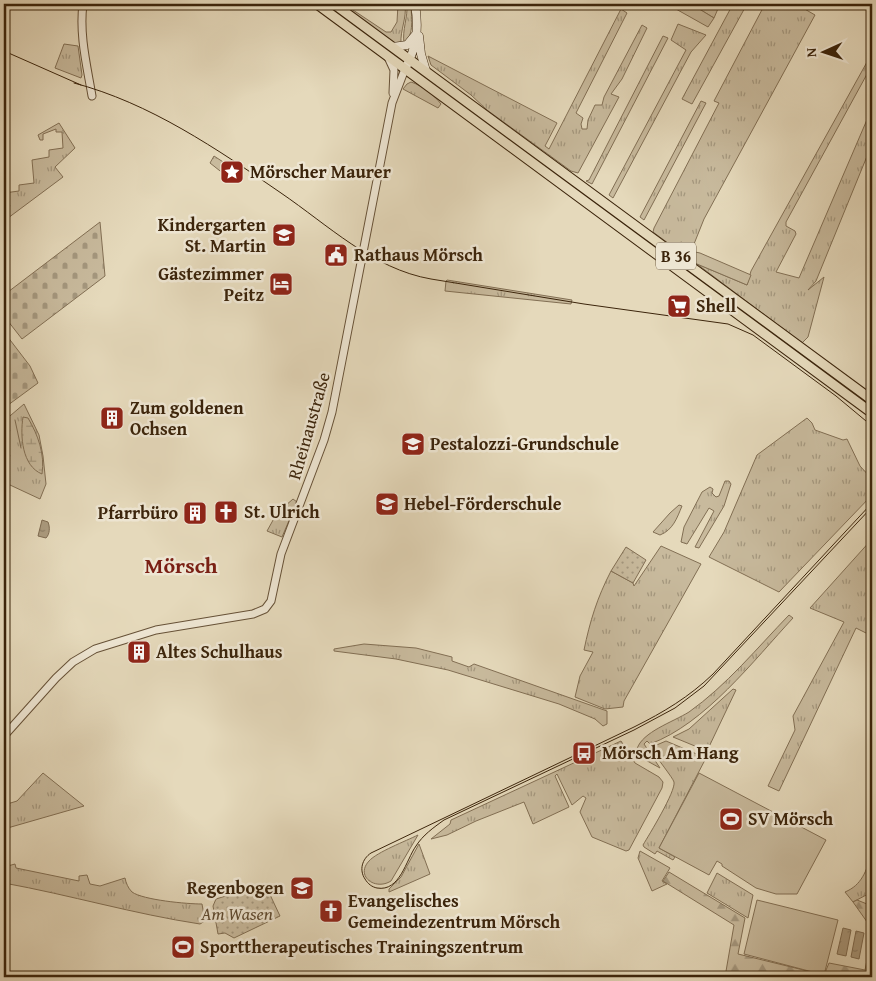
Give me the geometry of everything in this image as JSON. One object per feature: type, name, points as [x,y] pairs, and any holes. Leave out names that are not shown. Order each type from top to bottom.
[{"type":"main road","name":"B 36","points":[[317,4],[872,413]]},
{"type":"main road","name":"B 36","points":[[334,4],[872,400]]},
{"type":"main road","points":[[415,4],[420,54],[426,71]]},
{"type":"main road","points":[[393,47],[404,46],[412,41],[416,35],[418,25]]},
{"type":"main road","points":[[405,69],[416,42],[418,25]]},
{"type":"street","points":[[83,4],[83,42],[92,96]]},
{"type":"street","points":[[386,55],[394,70],[392,103]]},
{"type":"street","name":"Rheinaustraße","points":[[4,736],[56,678],[73,662],[95,650],[156,630],[253,614],[265,609],[271,601],[281,554],[324,440],[332,412],[392,103],[405,69]]},
{"type":"green space","points":[[338,4],[344,4],[386,32],[391,32],[397,22],[398,4],[405,4],[401,44],[393,44]]},
{"type":"green space","points":[[407,4],[411,4],[412,25],[410,35],[404,43],[407,14]]},
{"type":"green space","points":[[667,4],[691,4],[714,18],[708,27]]},
{"type":"green space","points":[[691,4],[720,4],[714,18]]},
{"type":"green space","points":[[733,4],[747,4],[692,104],[682,99]]},
{"type":"green space","points":[[765,4],[796,4],[815,15],[704,219],[692,249],[686,250],[683,254],[653,232],[654,228],[719,103],[714,101]]},
{"type":"green space","points":[[621,9],[627,13],[576,113],[583,118],[582,129],[587,129],[588,120],[595,105],[602,105],[604,97],[642,25],[647,28],[622,79],[611,94],[619,97],[578,173],[571,171],[487,110],[471,95],[431,65],[428,56],[557,123],[545,146],[549,149]]},
{"type":"green space","points":[[678,24],[706,35],[691,52],[613,198],[609,195],[686,50],[671,40]]},
{"type":"green space","points":[[663,36],[668,38],[592,184],[586,181],[589,180]]},
{"type":"green space","points":[[64,44],[78,46],[81,78],[55,68]]},
{"type":"green space","points":[[872,53],[872,65],[786,222],[786,226],[795,231],[796,234],[776,272],[799,278],[872,108],[872,144],[816,281],[808,290],[824,277],[808,337],[802,343],[697,264],[747,285],[751,271]]},
{"type":"green space","points":[[411,82],[424,88],[435,97],[441,104],[438,108],[403,89]]},
{"type":"green space","points":[[701,101],[706,103],[644,220],[640,217]]},
{"type":"green space","points":[[59,123],[75,148],[55,167],[63,177],[4,221],[4,193],[19,191],[19,185],[34,183],[32,160],[49,157],[49,150],[63,148],[62,132],[56,132],[56,129],[43,134],[43,140],[40,140],[38,135]]},
{"type":"green space","points":[[214,156],[240,173],[234,182],[210,163]]},
{"type":"green space","points":[[100,222],[105,276],[22,339],[4,316],[4,295]]},
{"type":"green space","points":[[686,250],[700,253],[751,275],[747,285],[697,264],[683,254]]},
{"type":"green space","points":[[447,280],[572,300],[571,304],[445,291]]},
{"type":"green space","points":[[4,332],[30,366],[38,383],[4,408]]},
{"type":"green space","points":[[24,404],[39,435],[43,456],[46,484],[40,499],[10,485],[4,480],[4,421]]},
{"type":"green space","points":[[23,417],[28,418],[38,438],[42,452],[42,474],[35,470],[26,457],[22,441]]},
{"type":"green space","points":[[807,418],[815,430],[843,440],[847,439],[860,466],[872,479],[872,495],[779,592],[709,557],[724,532],[757,455]]},
{"type":"green space","points":[[725,481],[729,481],[731,484],[724,506],[699,548],[695,547],[714,511],[709,508],[687,544],[681,542],[684,527],[702,492],[710,487],[713,489],[712,493],[716,497],[719,496]]},
{"type":"green space","points":[[293,499],[297,502],[282,537],[267,531],[277,513]]},
{"type":"green space","points":[[679,505],[682,506],[671,527],[660,535],[653,532],[670,513]]},
{"type":"green space","points":[[872,539],[872,636],[856,628],[779,791],[768,786],[795,730],[793,716],[844,622],[810,608]]},
{"type":"green space","points":[[661,546],[701,564],[624,701],[623,707],[605,709],[575,697],[580,676],[593,652],[584,650],[591,619],[611,571],[633,583],[634,586]]},
{"type":"green space","points":[[626,547],[646,560],[633,583],[611,571]]},
{"type":"green space","points":[[789,615],[793,618],[728,689],[709,706],[690,722],[670,735],[650,744],[647,741],[644,744],[660,768],[640,757],[637,749],[645,737],[703,702],[741,666]]},
{"type":"green space","points":[[364,644],[416,648],[452,657],[452,661],[469,667],[474,664],[607,711],[607,724],[603,726],[595,719],[559,704],[448,670],[396,659],[334,651],[334,649]]},
{"type":"green space","points":[[733,689],[736,690],[707,751],[673,737],[689,729]]},
{"type":"green space","points":[[621,741],[635,763],[659,777],[663,782],[662,788],[629,850],[626,851],[592,837],[580,812],[586,798],[583,796],[572,805],[557,774],[555,776],[569,807],[533,824],[524,802],[447,835],[431,839],[450,824],[451,820]]},
{"type":"green space","points":[[666,741],[706,758],[659,848],[675,857],[673,860],[657,851],[655,854],[643,845],[673,787],[673,780],[652,750],[652,747]]},
{"type":"green space","points":[[43,773],[84,806],[4,829],[4,805],[17,801]]},
{"type":"green space","name":"SV Mörsch","points":[[699,773],[826,840],[797,894],[776,894],[756,888],[717,861],[709,875],[659,848]]},
{"type":"green space","points":[[418,835],[391,881],[379,884],[373,883],[366,877],[364,872],[369,861],[385,850]]},
{"type":"green space","points":[[419,844],[430,874],[389,892],[389,889],[401,877]]},
{"type":"green space","points":[[640,851],[670,868],[662,881],[667,884],[652,891],[638,858]]},
{"type":"green space","points":[[872,854],[872,906],[870,893],[853,902],[845,892],[859,881],[865,872]]},
{"type":"green space","points":[[15,864],[16,868],[79,881],[79,876],[87,875],[90,884],[100,886],[125,878],[129,889],[138,895],[166,901],[202,904],[205,921],[200,924],[175,920],[4,883],[4,867]]},
{"type":"green space","points":[[669,872],[745,918],[738,954],[824,975],[829,963],[865,970],[872,935],[872,977],[725,977],[734,925],[663,881]]},
{"type":"green space","points":[[717,873],[753,895],[748,918],[707,893]]},
{"type":"green space","name":"Am Wasen","points":[[265,884],[280,916],[234,938],[225,933],[218,934],[213,906],[216,899]]},
{"type":"green space","points":[[757,900],[838,920],[824,975],[744,954]]},
{"type":"green space","points":[[857,900],[872,906],[872,929],[853,902]]},
{"type":"water","points":[[42,520],[49,524],[49,532],[46,538],[38,536]]},
{"type":"water","points":[[843,928],[851,930],[846,956],[837,954]]},
{"type":"water","points":[[856,931],[864,933],[859,959],[851,957]]},
{"type":"waterway","points":[[15,420],[21,448]]},
{"type":"tram line","points":[[4,51],[81,85]]},
{"type":"tram line","points":[[74,83],[129,102],[182,129],[257,176],[370,256],[390,266],[410,274],[431,279],[584,304],[728,324],[753,335],[836,396],[872,426]]},
{"type":"tram line","points":[[872,503],[713,674],[685,697],[666,710],[634,727],[371,853],[365,858],[362,865],[362,872],[366,881],[377,888],[385,888],[391,885],[401,874],[419,842],[428,832],[444,820],[634,730],[675,708],[704,686],[872,507]]},
{"type":"place","name":"Mörscher Maurer","points":[[232,172]]},
{"type":"place","name":"Kindergarten St. Martin","points":[[284,235]]},
{"type":"place","name":"Rathaus Mörsch","points":[[336,255]]},
{"type":"place","name":"Gästezimmer Peitz","points":[[281,284]]},
{"type":"place","name":"Shell","points":[[679,306]]},
{"type":"place","name":"Zum goldenen Ochsen","points":[[112,418]]},
{"type":"place","name":"Pestalozzi-Grundschule","points":[[413,444]]},
{"type":"place","name":"Hebel-Förderschule","points":[[387,504]]},
{"type":"place","name":"St. Ulrich","points":[[226,512]]},
{"type":"place","name":"Pfarrbüro","points":[[195,513]]},
{"type":"place","name":"Altes Schulhaus","points":[[139,652]]},
{"type":"place","name":"Mörsch Am Hang","points":[[584,753]]},
{"type":"place","name":"SV Mörsch","points":[[731,819]]},
{"type":"place","name":"Regenbogen","points":[[302,888]]},
{"type":"place","name":"Evangelisches Gemeindezentrum Mörsch","points":[[331,911]]},
{"type":"place","name":"Sporttherapeutisches Trainingszentrum","points":[[183,947]]},
{"type":"district","name":"Mörsch","points":[[181,565]]}]
